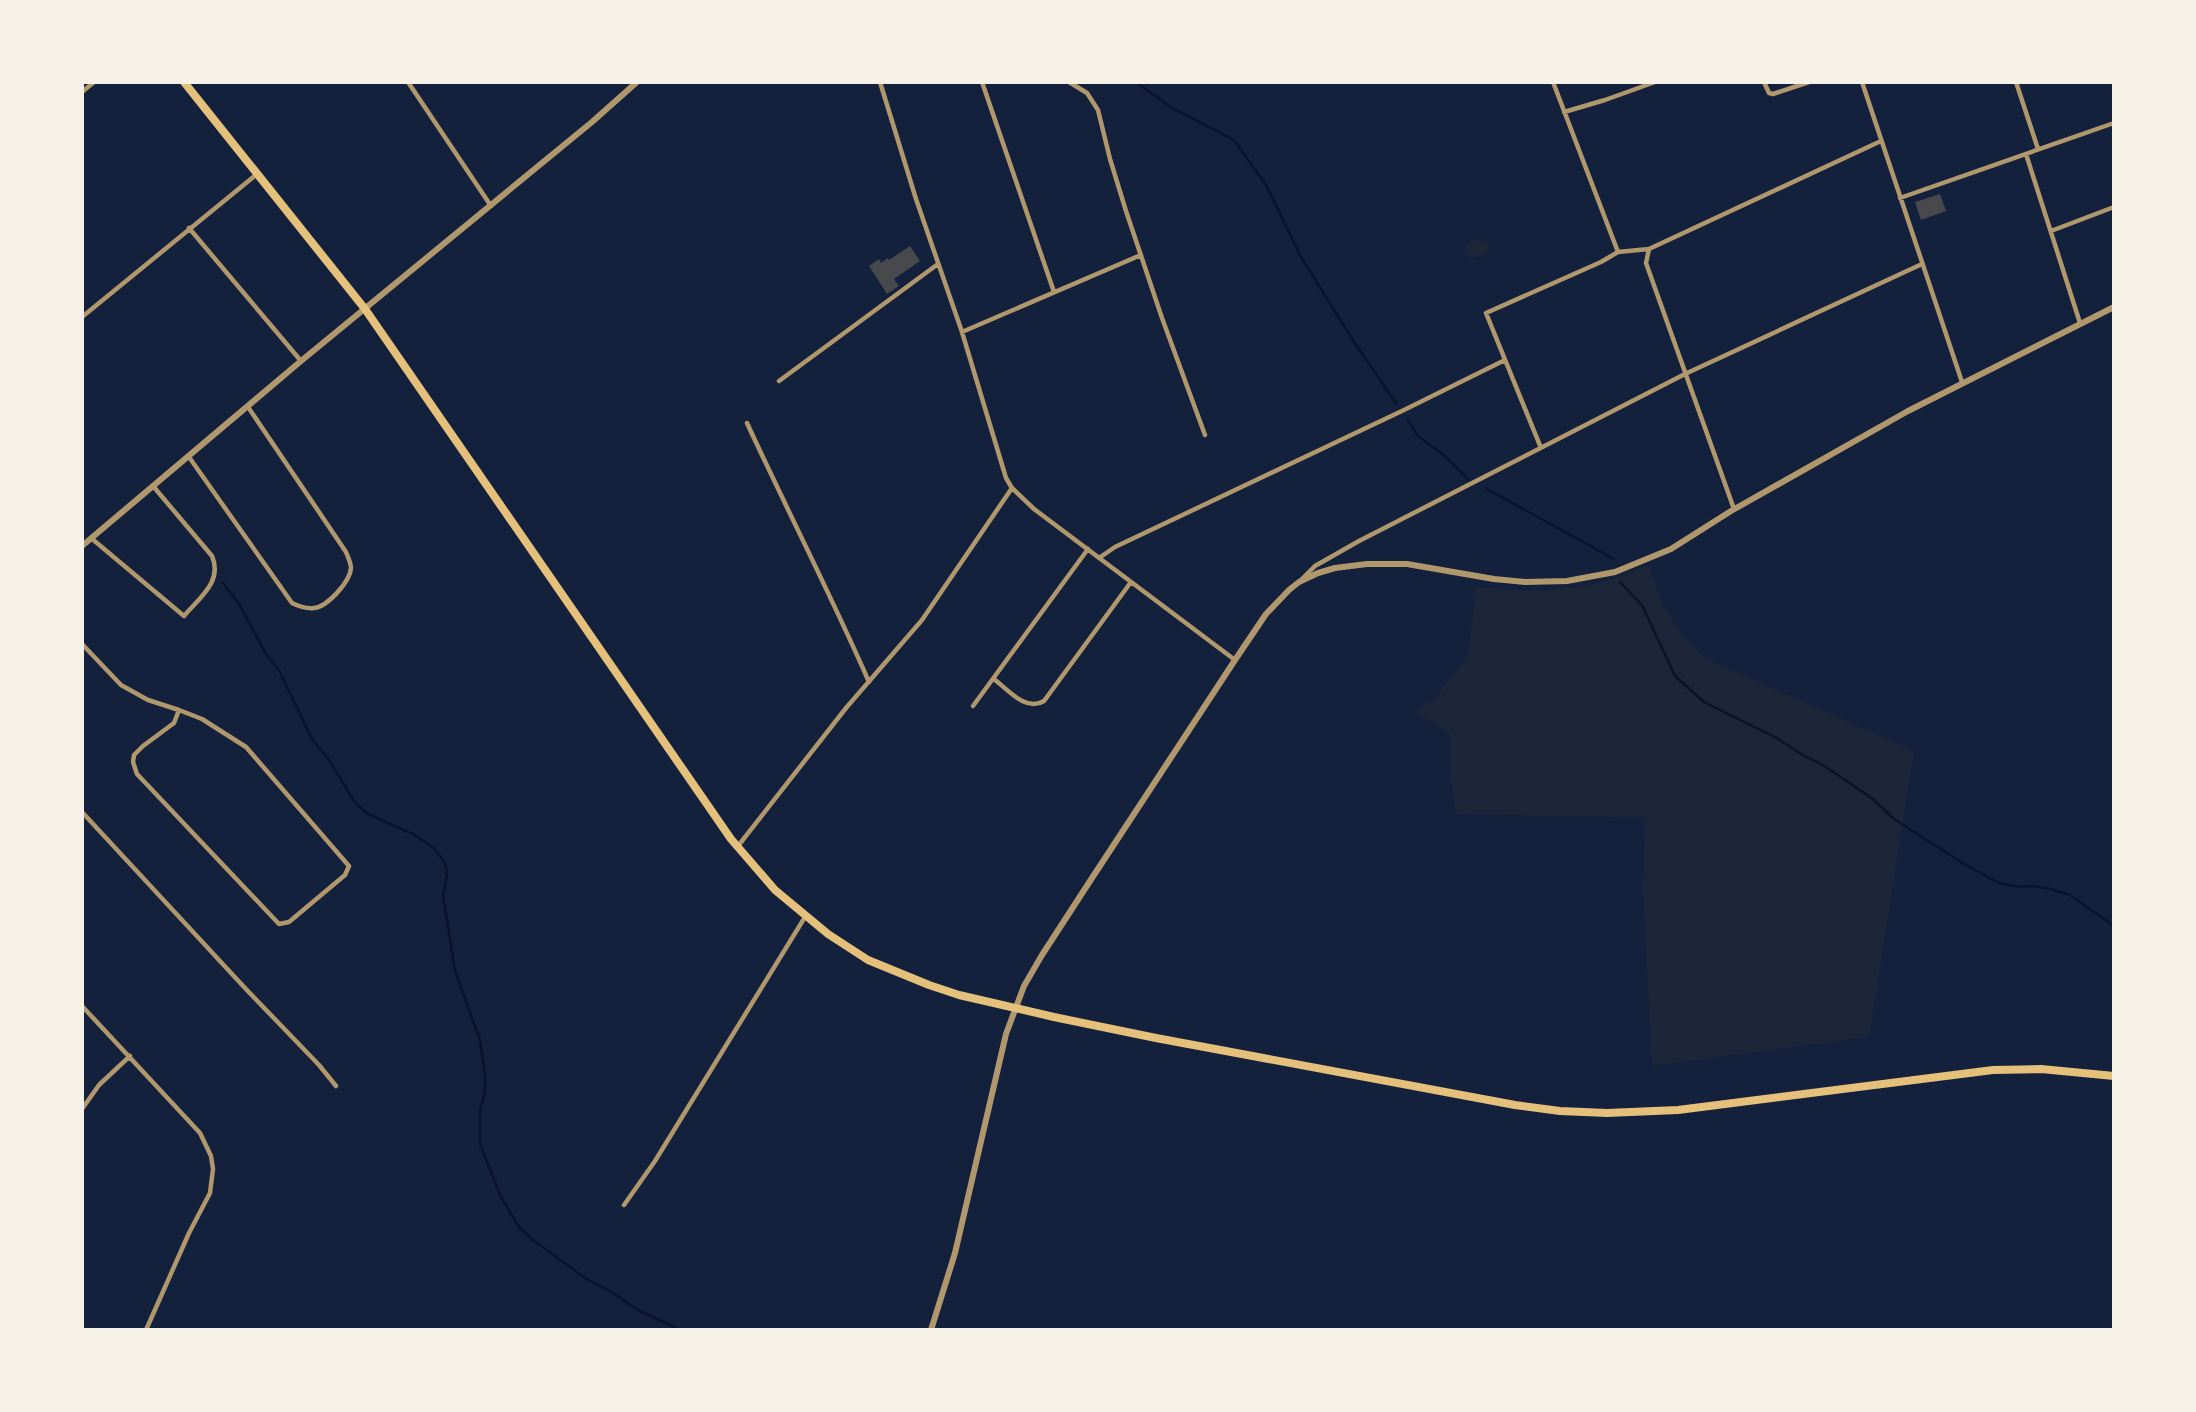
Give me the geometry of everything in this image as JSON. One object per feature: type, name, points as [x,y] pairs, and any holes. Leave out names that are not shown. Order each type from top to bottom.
[{"type":"highway","points":[[188,84],[365,309],[737,847],[775,890],[805,917],[854,952],[895,972],[949,992],[1014,1008],[1222,1051],[1535,1108],[1631,1113],[1678,1110],[1993,1070],[2041,1069],[2114,1076]]},
{"type":"street","points":[[82,92],[94,82]]},
{"type":"street","points":[[408,82],[491,206]]},
{"type":"street","points":[[82,546],[637,82]]},
{"type":"street","points":[[880,82],[962,332],[1006,478],[1012,488],[1034,509],[1235,660]]},
{"type":"street","points":[[982,82],[1054,292]]},
{"type":"street","points":[[1069,82],[1087,93],[1096,105],[1141,255],[1205,435]]},
{"type":"street","points":[[1553,82],[1618,252]]},
{"type":"street","points":[[1564,112],[1655,82]]},
{"type":"street","points":[[1764,82],[1769,93],[1773,94],[1809,82]]},
{"type":"street","points":[[1862,82],[1962,382]]},
{"type":"street","points":[[2016,82],[2038,149]]},
{"type":"street","points":[[1900,198],[2114,123]]},
{"type":"street","points":[[1541,448],[1486,313],[1618,252],[1649,249],[1881,141]]},
{"type":"street","points":[[2026,154],[2080,323]]},
{"type":"street","points":[[82,317],[257,173]]},
{"type":"street","points":[[2051,231],[2114,207]]},
{"type":"street","points":[[190,228],[301,361]]},
{"type":"street","points":[[1649,249],[1646,263],[1734,509]]},
{"type":"street","points":[[962,332],[1141,255]]},
{"type":"street","points":[[779,382],[938,264]]},
{"type":"street","points":[[931,1330],[955,1253],[993,1085],[1014,1008],[1042,955],[1275,603],[1315,566],[1332,555],[1685,374],[1922,264]]},
{"type":"street","points":[[1299,582],[1335,568],[1389,563],[1525,582],[1553,582],[1615,572],[1671,549],[1734,509],[1962,382],[2114,307]]},
{"type":"street","points":[[1100,558],[1115,547],[1505,360]]},
{"type":"street","points":[[189,457],[292,603],[299,607],[314,608],[338,592],[348,578],[351,568],[346,552],[247,407]]},
{"type":"street","points":[[747,424],[869,682]]},
{"type":"street","points":[[91,538],[184,616],[211,586],[216,564],[153,486]]},
{"type":"street","points":[[737,847],[846,708],[922,620],[1012,488]]},
{"type":"street","points":[[974,706],[1088,549]]},
{"type":"street","points":[[993,679],[1026,704],[1036,705],[1044,701],[1131,582]]},
{"type":"street","points":[[82,644],[121,685],[148,700],[179,710],[202,719],[246,747],[349,866],[345,875],[289,922],[279,924],[136,774],[134,755],[174,723],[179,710]]},
{"type":"street","points":[[82,812],[336,1086]]},
{"type":"street","points":[[624,1205],[655,1161],[805,917]]},
{"type":"street","points":[[82,1006],[200,1133],[207,1144],[214,1168],[210,1193],[146,1330]]},
{"type":"street","points":[[82,1109],[99,1085],[130,1056]]},
{"type":"shaded area","points":[[1479,239],[1487,242],[1490,248],[1488,253],[1469,259],[1465,244]]},
{"type":"shaded area","points":[[1648,565],[1664,608],[1686,640],[1707,659],[1914,751],[1869,1037],[1652,1066],[1643,888],[1645,818],[1456,814],[1451,780],[1450,733],[1414,711],[1435,698],[1468,656],[1476,587],[1508,590],[1575,588],[1607,581]]},
{"type":"building","points":[[1940,194],[1946,211],[1921,220],[1915,202]]},
{"type":"building","points":[[910,246],[920,261],[894,279],[899,286],[887,294],[869,266],[879,259],[881,263],[888,258],[889,260]]},
{"type":"waterway","points":[[1136,82],[1172,108],[1234,140],[1266,185],[1301,257],[1396,403]]},
{"type":"waterway","points":[[1408,420],[1418,436],[1445,456],[1468,479]]},
{"type":"waterway","points":[[1487,489],[1614,559]]},
{"type":"waterway","points":[[1620,582],[1642,605],[1675,676],[1704,702],[1775,737],[1823,765],[1873,799],[1894,819],[1964,864],[1999,883],[2051,889],[2070,895],[2114,926]]},
{"type":"waterway","points":[[223,583],[239,604],[267,656],[279,670],[312,739],[329,760],[354,801],[366,813],[413,834],[435,849],[445,863],[447,875],[443,895],[455,971],[480,1040],[485,1075],[485,1093],[480,1110],[480,1144],[501,1197],[519,1227],[585,1278],[638,1310],[680,1330]]}]
